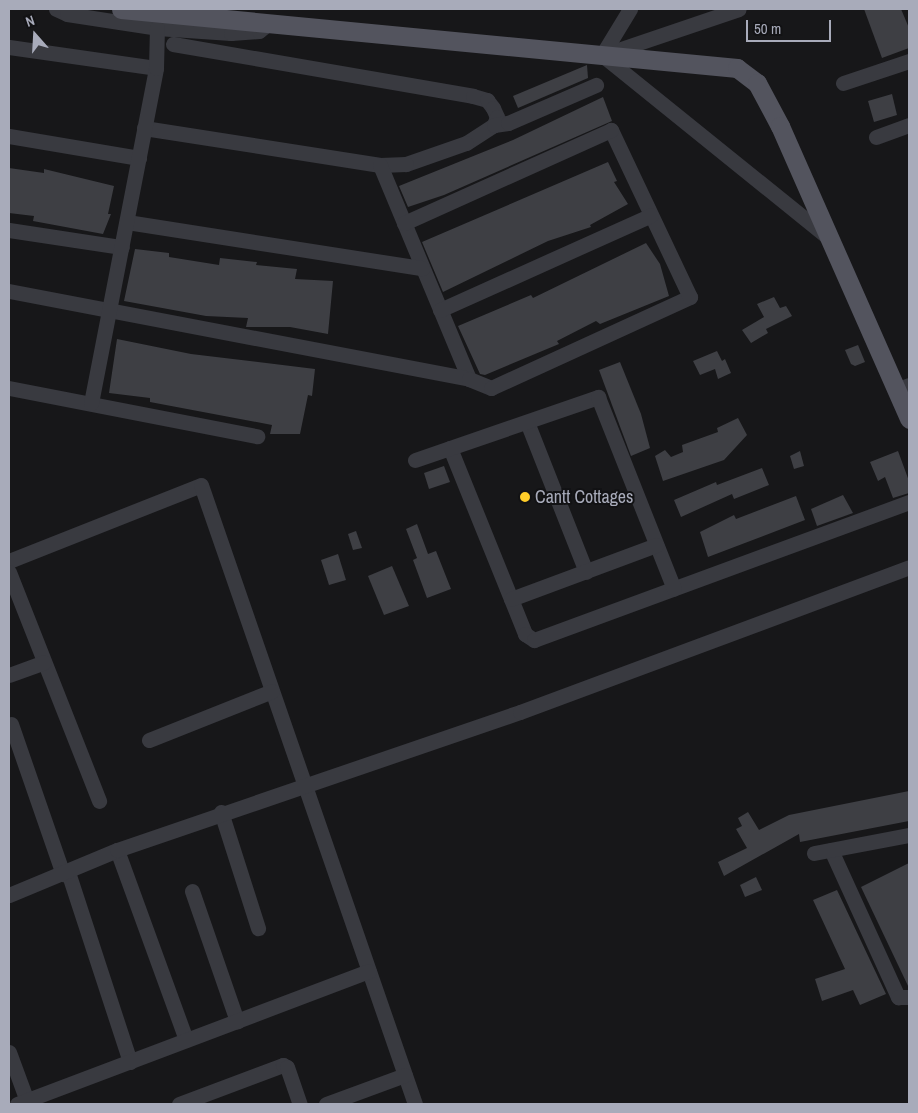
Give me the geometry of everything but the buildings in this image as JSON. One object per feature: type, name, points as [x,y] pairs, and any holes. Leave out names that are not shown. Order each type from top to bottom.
[{"type":"main road","points":[[121,9],[737,68],[757,82],[906,401]]},
{"type":"street","points":[[56,9],[67,14],[157,28],[231,33],[259,31],[269,23]]},
{"type":"street","points":[[602,55],[630,9]]},
{"type":"street","points":[[602,55],[739,9]]},
{"type":"street","points":[[91,403],[156,68],[157,28]]},
{"type":"street","points":[[173,44],[473,96],[487,100],[494,108],[497,117],[494,125]]},
{"type":"street","points":[[9,47],[156,68]]},
{"type":"street","points":[[602,55],[830,239]]},
{"type":"street","points":[[843,83],[909,60]]},
{"type":"street","points":[[144,128],[380,165],[406,164],[466,143],[494,125],[508,123],[596,85]]},
{"type":"street","points":[[876,137],[909,125]]},
{"type":"street","points":[[9,292],[469,380],[491,388],[690,297],[611,130],[404,223]]},
{"type":"street","points":[[9,136],[139,158]]},
{"type":"street","points":[[380,165],[469,380]]},
{"type":"street","points":[[440,310],[651,215]]},
{"type":"street","points":[[127,222],[422,268]]},
{"type":"street","points":[[9,230],[122,247]]},
{"type":"street","points":[[9,388],[258,436]]},
{"type":"street","points":[[414,460],[598,397],[674,589]]},
{"type":"street","points":[[527,422],[586,572]]},
{"type":"street","points":[[450,448],[525,634],[534,640],[909,502]]},
{"type":"street","points":[[9,561],[201,485],[302,784],[415,1104]]},
{"type":"street","points":[[511,600],[656,545]]},
{"type":"street","points":[[9,895],[117,850],[221,812],[520,712],[909,567]]},
{"type":"street","points":[[9,572],[98,801]]},
{"type":"street","points":[[9,675],[44,662]]},
{"type":"street","points":[[149,740],[272,691]]},
{"type":"street","points":[[11,724],[130,1062]]},
{"type":"street","points":[[221,812],[258,928]]},
{"type":"street","points":[[814,853],[909,835]]},
{"type":"street","points":[[117,850],[186,1040]]},
{"type":"street","points":[[831,850],[898,997],[909,997]]},
{"type":"street","points":[[192,891],[237,1021]]},
{"type":"street","points":[[9,1052],[22,1102],[52,1098],[130,1062],[369,971]]},
{"type":"street","points":[[179,1104],[283,1066],[287,1068],[300,1104]]},
{"type":"street","points":[[326,1104],[405,1075]]},
{"type":"place","name":"Cantt Cottages","points":[[525,497]]}]
